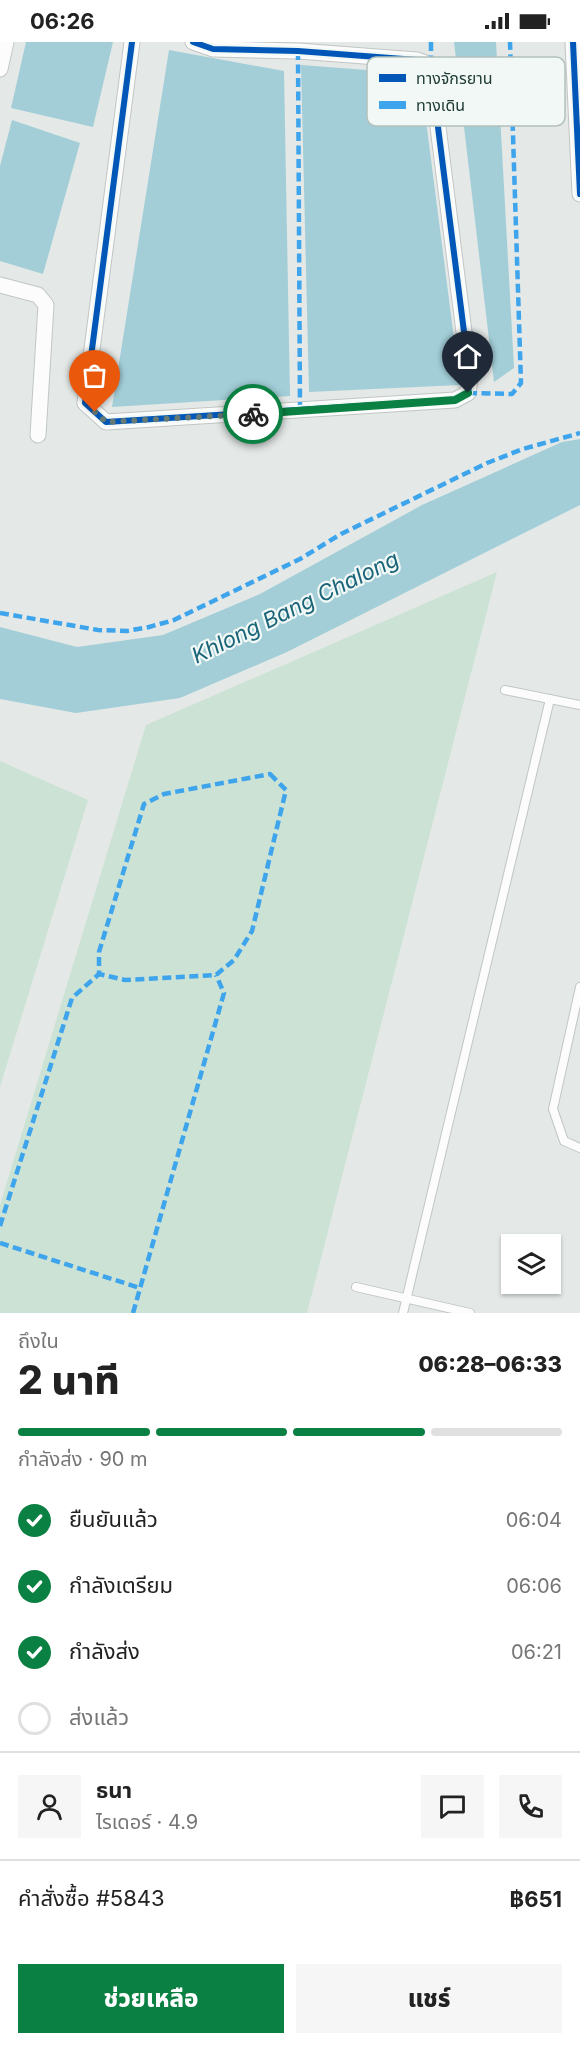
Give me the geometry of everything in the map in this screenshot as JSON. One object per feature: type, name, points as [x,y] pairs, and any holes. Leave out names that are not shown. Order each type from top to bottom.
[{"type":"street","points":[[0,69],[6,42]]},
{"type":"street","points":[[132,42],[85,403],[106,422],[455,400],[468,393],[470,379],[438,126]]},
{"type":"street","points":[[193,42],[213,49],[297,51],[377,57]]},
{"type":"street","points":[[573,42],[580,194]]},
{"type":"street","points":[[0,285],[38,295],[46,305],[38,435]]},
{"type":"lane","points":[[505,690],[580,705]]},
{"type":"lane","points":[[403,1313],[550,699]]},
{"type":"lane","points":[[580,987],[553,1109],[564,1141],[580,1148]]},
{"type":"lane","points":[[356,1287],[470,1313]]},
{"type":"green space","points":[[497,572],[307,1313],[0,1313],[0,1205],[146,725]]},
{"type":"green space","points":[[0,761],[88,800],[0,1087]]},
{"type":"water","points":[[26,42],[113,42],[93,127],[11,108]]},
{"type":"water","points":[[454,42],[496,42],[497,57],[456,57]]},
{"type":"water","points":[[169,50],[284,71],[290,396],[112,407]]},
{"type":"water","points":[[301,65],[367,70],[367,126],[427,126],[460,385],[309,392]]},
{"type":"water","points":[[12,120],[80,143],[43,274],[0,261],[0,166]]},
{"type":"water","points":[[464,126],[501,126],[514,368],[494,382]]},
{"type":"water","name":"Khlong Bang Chalong","points":[[580,439],[580,505],[287,652],[180,698],[76,713],[0,699],[0,627],[77,647],[163,635],[260,594],[422,505],[562,442]]},
{"type":"marked path","points":[[431,42],[431,57]]},
{"type":"marked path","points":[[510,42],[510,57]]},
{"type":"marked path","points":[[298,51],[300,411]]},
{"type":"marked path","points":[[468,393],[512,394],[521,383],[513,126]]},
{"type":"marked path","points":[[0,613],[98,630],[127,631],[174,620],[300,559],[341,534],[487,463],[523,449],[580,433]]},
{"type":"marked path","points":[[270,774],[286,790],[252,931],[234,960],[216,975],[125,980],[99,974],[99,952],[144,804],[164,794],[270,774]]},
{"type":"marked path","points":[[0,1226],[72,998],[99,974]]},
{"type":"marked path","points":[[133,1313],[224,993],[216,975]]},
{"type":"marked path","points":[[0,1243],[140,1288]]},
{"type":"cycle path","points":[[132,42],[85,403],[106,422],[455,400],[468,393],[470,379],[438,126]]},
{"type":"cycle path","points":[[193,42],[213,49],[298,51],[377,57]]},
{"type":"cycle path","points":[[573,42],[580,194]]},
{"type":"way so far","points":[[95,412],[106,422],[253,414]]},
{"type":"route","points":[[253,414],[455,400],[468,393]]}]
